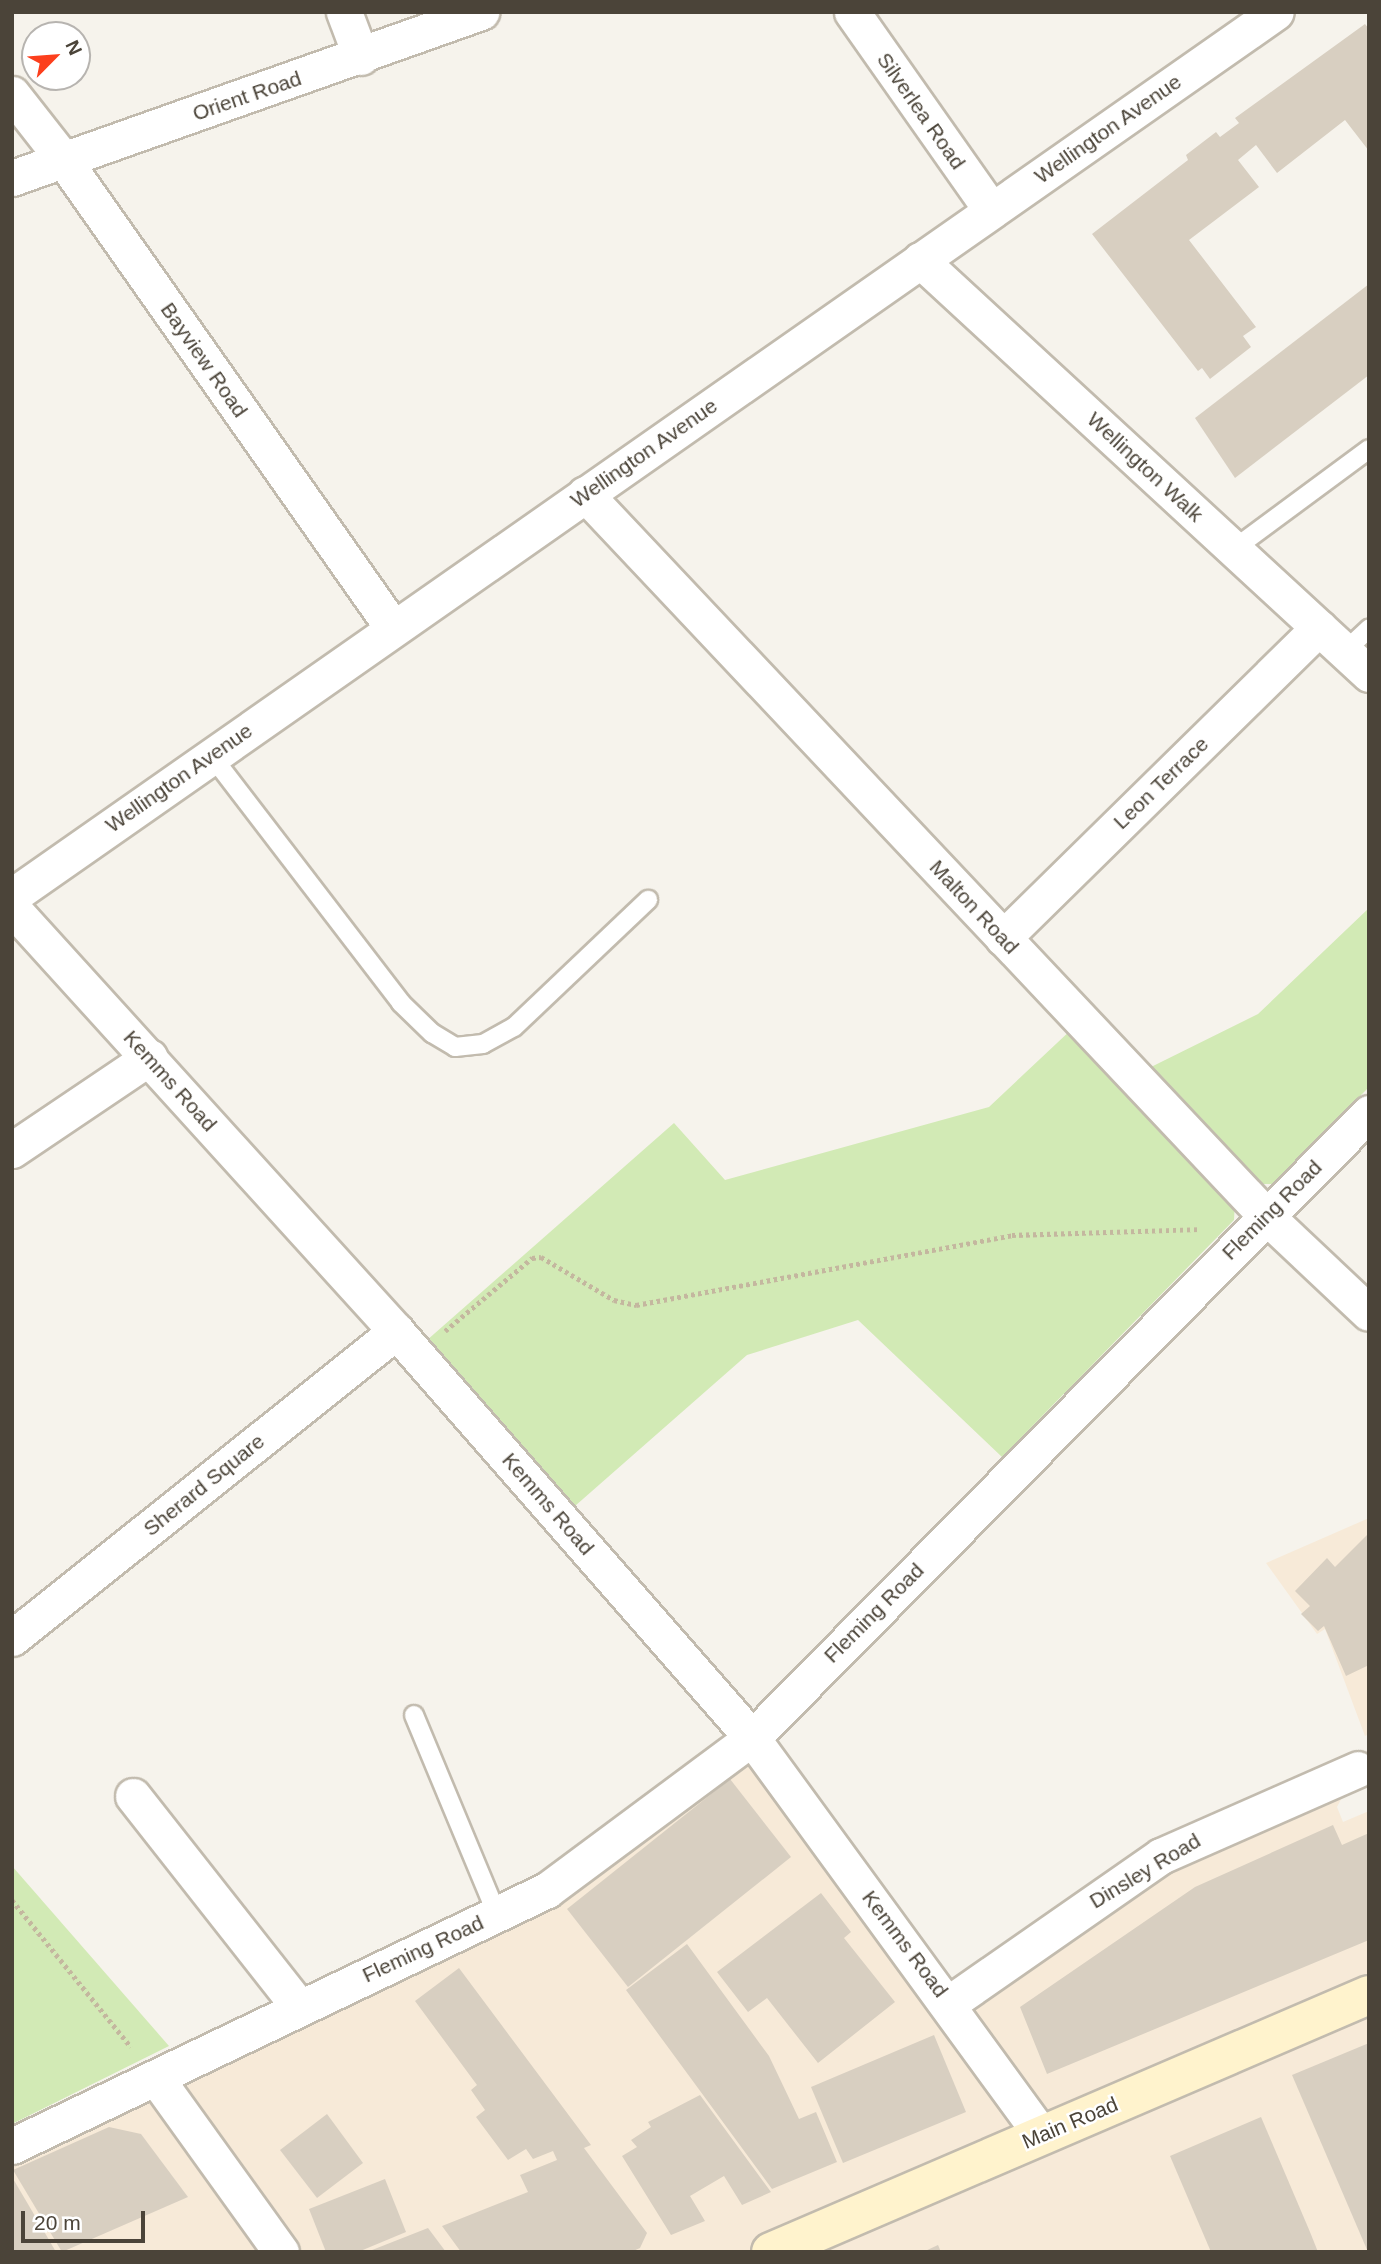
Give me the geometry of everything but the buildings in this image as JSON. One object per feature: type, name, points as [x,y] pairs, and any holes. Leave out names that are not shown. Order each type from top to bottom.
[{"type":"main road","name":"Main Road","points":[[771,2252],[1369,1996]]},
{"type":"street","points":[[344,12],[361,57]]},
{"type":"street","name":"Orient Road","points":[[12,178],[361,57],[481,12]]},
{"type":"street","name":"Silverlea Road","points":[[852,12],[991,210]]},
{"type":"street","name":"Wellington Avenue","points":[[12,896],[1276,12]]},
{"type":"street","name":"Bayview Road","points":[[12,94],[63,159],[393,628]]},
{"type":"street","name":"Wellington Walk","points":[[920,260],[1319,628],[1361,652]]},
{"type":"street","name":"Malton Road","points":[[585,495],[1266,1216],[1369,1313]]},
{"type":"street","name":"Leon Terrace","points":[[1003,938],[1319,628]]},
{"type":"street","name":"Kemms Road","points":[[12,908],[396,1331],[751,1738],[948,2004],[1041,2135]]},
{"type":"street","points":[[12,1150],[150,1057]]},
{"type":"street","name":"Fleming Road","points":[[12,2146],[547,1890],[751,1738],[1369,1113]]},
{"type":"street","name":"Sherard Square","points":[[12,1638],[396,1331]]},
{"type":"street","name":"Dinsley Road","points":[[948,2004],[1161,1856],[1358,1769]]},
{"type":"street","points":[[133,1796],[299,2007]]},
{"type":"street","points":[[156,2078],[281,2252]]},
{"type":"lane","points":[[1234,549],[1369,449]]},
{"type":"lane","points":[[211,755],[401,1003],[432,1033],[455,1047],[483,1044],[514,1027],[648,900]]},
{"type":"lane","points":[[414,1715],[497,1914]]},
{"type":"path","points":[[396,1331],[429,1345],[532,1258],[541,1257],[614,1300],[636,1305],[1012,1235],[1202,1229]]},
{"type":"path","points":[[12,1900],[156,2078]]},
{"type":"shaded area","points":[[1369,1518],[1369,1734],[1365,1736],[1325,1629],[1317,1634],[1266,1563]]},
{"type":"shaded area","points":[[752,1738],[948,2003],[1079,1910],[1347,1788],[1337,1807],[1343,1822],[1369,1811],[1369,2252],[12,2252],[12,2146],[547,1890]]},
{"type":"green space","points":[[1369,908],[1369,1087],[1273,1184],[1259,1184],[1149,1068],[1258,1014]]},
{"type":"green space","points":[[1073,1028],[1235,1202],[1234,1220],[1002,1457],[858,1320],[747,1355],[575,1506],[426,1341],[674,1123],[725,1180],[989,1107]]},
{"type":"green space","points":[[12,1866],[169,2046],[12,2124]]}]
